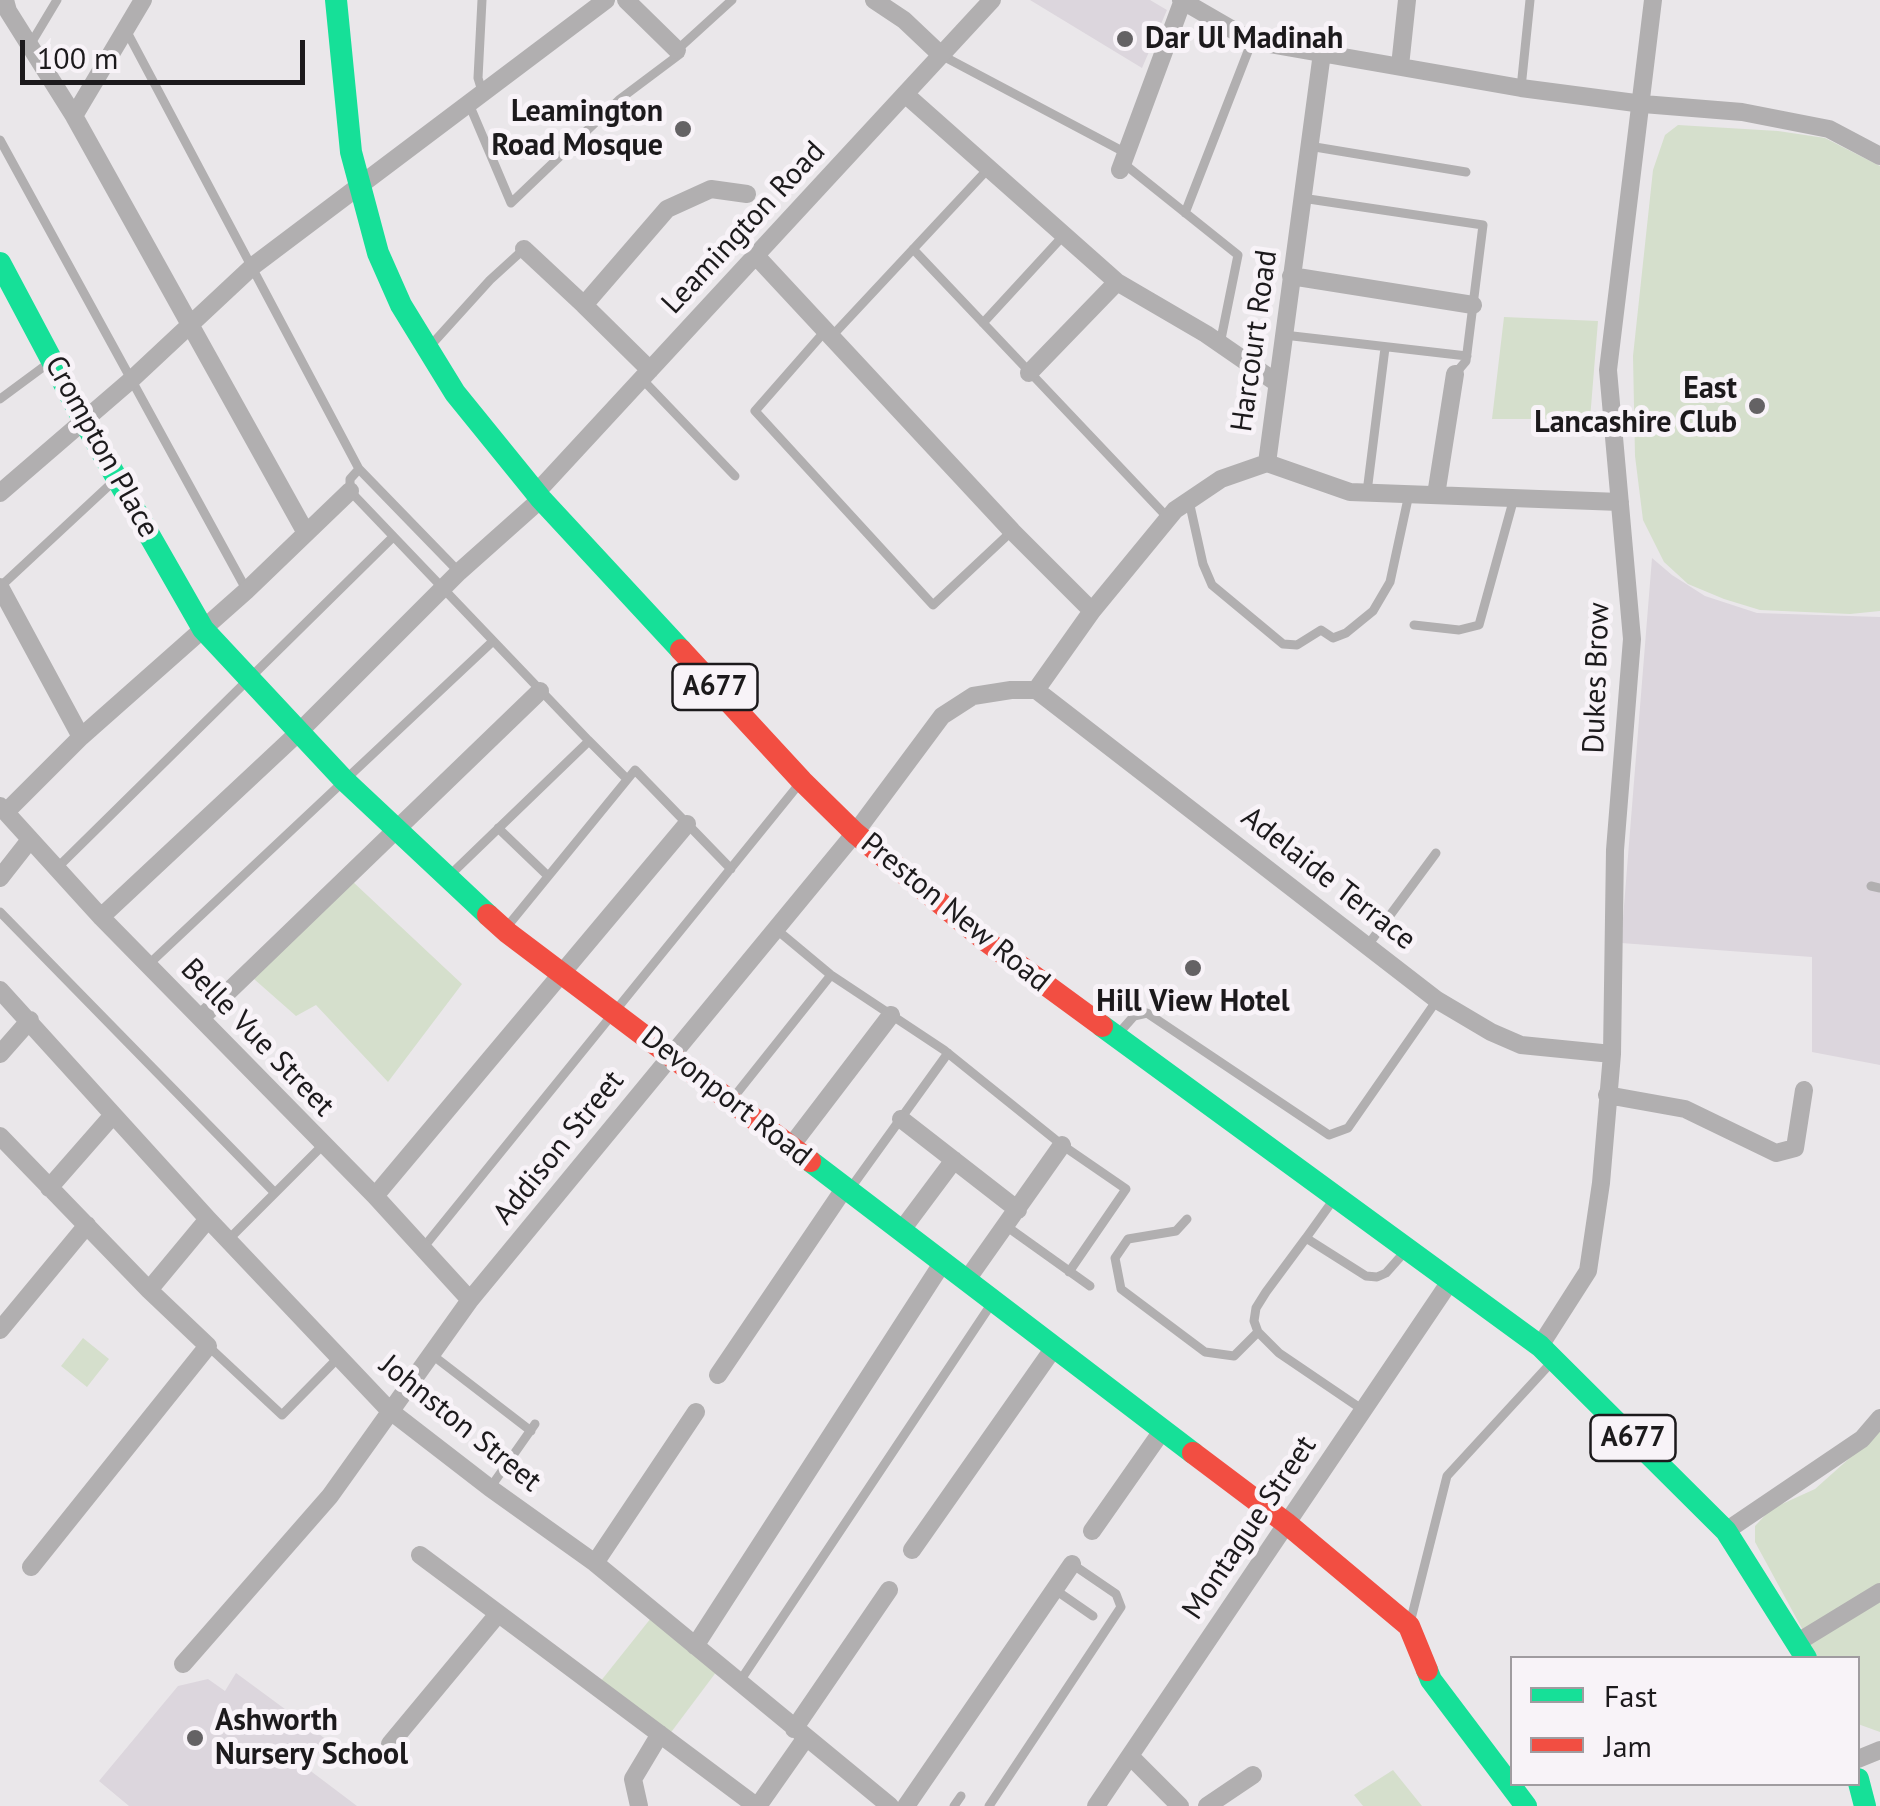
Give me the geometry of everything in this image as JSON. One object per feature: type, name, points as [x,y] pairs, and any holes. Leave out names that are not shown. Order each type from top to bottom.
[{"type":"main road","name":"Preston New Road","points":[[336,0],[345,113],[359,188],[378,253],[426,350],[455,393],[538,496],[855,833],[986,941],[1547,1353],[1726,1531],[1802,1650]]},
{"type":"main road","name":"Crompton Place","points":[[0,264],[203,629]]},
{"type":"main road","name":"Devonport Road","points":[[203,629],[344,780],[505,930],[1286,1523],[1409,1626]]},
{"type":"main road","points":[[1409,1626],[1430,1680],[1510,1785]]},
{"type":"main road","points":[[1511,1786],[1526,1806]]},
{"type":"street","points":[[74,116],[143,0]]},
{"type":"street","points":[[0,494],[131,380],[253,266],[606,0]]},
{"type":"street","points":[[626,0],[678,52]]},
{"type":"street","name":"Leamington Road","points":[[101,917],[299,732],[538,496],[992,0]]},
{"type":"street","points":[[1123,162],[1182,0],[1252,40],[1520,88],[1742,112],[1829,129],[1880,156]]},
{"type":"street","points":[[1400,66],[1407,0]]},
{"type":"street","name":"Dukes Brow","points":[[1547,1353],[1588,1271],[1601,1183],[1612,1054],[1615,850],[1632,638],[1608,370],[1653,0]]},
{"type":"street","points":[[880,2],[941,55]]},
{"type":"street","points":[[4,10],[74,116],[306,534]]},
{"type":"street","name":"Harcourt Road","points":[[1092,611],[1168,518],[1221,479],[1266,463],[1322,54]]},
{"type":"street","points":[[905,94],[1117,282],[1277,382]]},
{"type":"street","points":[[584,305],[666,209],[710,189],[747,194]]},
{"type":"street","points":[[524,250],[584,305],[646,374]]},
{"type":"street","points":[[756,257],[1092,611],[1036,690],[973,696],[942,716],[855,833]]},
{"type":"street","points":[[1291,276],[1473,305]]},
{"type":"street","points":[[1029,372],[1117,282]]},
{"type":"street","points":[[1436,495],[1455,374]]},
{"type":"street","points":[[1266,463],[1350,492],[1620,502]]},
{"type":"street","points":[[3,809],[246,591],[350,491]]},
{"type":"street","points":[[0,587],[81,737]]},
{"type":"street","name":"Adelaide Terrace","points":[[1036,690],[1437,1000],[1520,1045],[1612,1054]]},
{"type":"street","points":[[202,1018],[540,691]]},
{"type":"street","name":"Belle Vue Street","points":[[3,809],[56,870],[375,1196],[470,1300]]},
{"type":"street","points":[[375,1196],[687,824]]},
{"type":"street","name":"Addison Street","points":[[183,1664],[330,1496],[470,1300],[855,833]]},
{"type":"street","points":[[0,878],[29,841]]},
{"type":"street","name":"Johnston Street","points":[[0,990],[208,1220],[390,1410],[595,1563],[890,1806]]},
{"type":"street","points":[[791,1146],[891,1015]]},
{"type":"street","points":[[0,1054],[30,1020]]},
{"type":"street","points":[[1607,1095],[1685,1109],[1776,1154],[1795,1148],[1804,1090]]},
{"type":"street","points":[[50,1188],[114,1114]]},
{"type":"street","points":[[901,1119],[1018,1210]]},
{"type":"street","points":[[0,1136],[208,1346],[31,1567]]},
{"type":"street","points":[[966,1281],[1062,1145]]},
{"type":"street","points":[[901,1231],[954,1160]]},
{"type":"street","points":[[718,1375],[846,1190]]},
{"type":"street","points":[[149,1290],[208,1220]]},
{"type":"street","points":[[0,1330],[87,1226]]},
{"type":"street","points":[[695,1646],[944,1262]]},
{"type":"street","name":"Montague Street","points":[[1096,1806],[1451,1280]]},
{"type":"street","points":[[912,1550],[1053,1349]]},
{"type":"street","points":[[595,1563],[696,1412]]},
{"type":"street","points":[[1726,1531],[1862,1438],[1880,1418]]},
{"type":"street","points":[[1092,1531],[1162,1430]]},
{"type":"street","points":[[420,1555],[757,1806],[889,1590]]},
{"type":"street","points":[[906,1806],[1072,1564]]},
{"type":"street","points":[[1802,1650],[1880,1592]]},
{"type":"street","points":[[390,1744],[498,1614]]},
{"type":"street","points":[[639,1806],[632,1779],[660,1734]]},
{"type":"street","points":[[1130,1756],[1180,1806]]},
{"type":"street","points":[[1208,1806],[1254,1776]]},
{"type":"lane","points":[[30,45],[57,0]]},
{"type":"lane","points":[[482,0],[476,99],[511,203],[732,0]]},
{"type":"lane","points":[[1520,88],[1530,0]]},
{"type":"lane","points":[[126,29],[359,469],[459,572]]},
{"type":"lane","points":[[1184,212],[1252,40]]},
{"type":"lane","points":[[941,55],[1123,162],[1238,255],[1220,344]]},
{"type":"lane","points":[[0,140],[246,591]]},
{"type":"lane","points":[[1309,146],[1466,172]]},
{"type":"lane","points":[[988,169],[755,411],[933,605],[1012,531]]},
{"type":"lane","points":[[1302,198],[1483,225],[1467,356],[1455,374]]},
{"type":"lane","points":[[983,323],[1064,235]]},
{"type":"lane","points":[[913,249],[1168,518]]},
{"type":"lane","points":[[426,350],[490,280],[524,250]]},
{"type":"lane","points":[[1284,335],[1467,356]]},
{"type":"lane","points":[[1367,492],[1385,348]]},
{"type":"lane","points":[[0,399],[52,360]]},
{"type":"lane","points":[[646,374],[735,476]]},
{"type":"lane","points":[[359,469],[350,479],[350,491],[441,590],[627,779]]},
{"type":"lane","points":[[0,587],[117,478]]},
{"type":"lane","points":[[1190,501],[1212,585],[1283,644],[1297,645],[1321,630],[1333,638],[1346,633],[1373,611],[1390,582],[1409,494]]},
{"type":"lane","points":[[1414,624],[1458,630],[1478,625],[1514,498]]},
{"type":"lane","points":[[56,870],[392,538]]},
{"type":"lane","points":[[149,964],[492,642]]},
{"type":"lane","points":[[447,878],[588,740]]},
{"type":"lane","points":[[505,930],[635,770],[731,870]]},
{"type":"lane","points":[[422,1248],[802,781]]},
{"type":"lane","points":[[498,828],[548,876]]},
{"type":"lane","points":[[1368,946],[1436,852]]},
{"type":"lane","points":[[0,912],[276,1193]]},
{"type":"lane","points":[[774,928],[830,974],[948,1054],[1062,1145],[1126,1189],[1069,1272]]},
{"type":"lane","points":[[731,1100],[830,974]]},
{"type":"lane","points":[[1116,1038],[1134,1016],[1147,1012],[1328,1135],[1348,1128],[1437,1000]]},
{"type":"lane","points":[[846,1190],[948,1054]]},
{"type":"lane","points":[[228,1240],[322,1146]]},
{"type":"lane","points":[[1336,1197],[1256,1308],[1254,1321],[1258,1332],[1279,1353],[1363,1410]]},
{"type":"lane","points":[[1187,1219],[1176,1231],[1128,1239],[1115,1258],[1120,1290],[1205,1352],[1234,1356],[1258,1332]]},
{"type":"lane","points":[[1006,1226],[1090,1286]]},
{"type":"lane","points":[[1306,1238],[1366,1276],[1386,1273],[1407,1249]]},
{"type":"lane","points":[[738,1684],[994,1301]]},
{"type":"lane","points":[[208,1346],[282,1415],[338,1356]]},
{"type":"lane","points":[[1409,1626],[1447,1476],[1547,1353]]},
{"type":"lane","points":[[431,1354],[533,1428],[490,1488]]},
{"type":"lane","points":[[989,1806],[1121,1607],[1116,1594],[1072,1564]]},
{"type":"lane","points":[[1054,1588],[1092,1616]]},
{"type":"lane","points":[[954,1806],[961,1796]]},
{"type":"shaded area","name":"Dar Ul Madinah","points":[[1030,0],[1150,0],[1167,10],[1142,68]]},
{"type":"shaded area","points":[[1652,558],[1705,596],[1757,613],[1880,617],[1880,1065],[1812,1052],[1812,957],[1621,943]]},
{"type":"shaded area","points":[[236,1673],[327,1740],[308,1769],[357,1806],[129,1806],[99,1781],[178,1686],[208,1679],[225,1691]]},
{"type":"green space","name":"East Lancashire Club","points":[[1678,125],[1825,138],[1880,166],[1880,611],[1850,614],[1760,610],[1724,599],[1688,584],[1664,562],[1643,520],[1635,456],[1633,356],[1653,170],[1665,135]]},
{"type":"green space","points":[[1504,317],[1598,321],[1590,419],[1492,419]]},
{"type":"green space","points":[[352,881],[462,984],[388,1082],[316,1005],[296,1016],[254,979]]},
{"type":"green space","points":[[83,1338],[109,1359],[87,1387],[61,1366]]},
{"type":"green space","points":[[1880,1431],[1880,1732],[1860,1725],[1860,1656],[1817,1656],[1755,1542],[1755,1526],[1771,1509],[1815,1489]]},
{"type":"green space","points":[[655,1613],[720,1667],[666,1739],[596,1687]]},
{"type":"green space","points":[[1393,1770],[1422,1806],[1363,1806],[1354,1795]]},
{"type":"traffic: fast","points":[[336,0],[351,152],[378,253],[401,305],[455,393],[541,499],[681,650]]},
{"type":"traffic: fast","points":[[0,263],[84,421],[203,629],[344,780],[488,915]]},
{"type":"traffic: fast","points":[[1102,1026],[1540,1346],[1726,1531],[1805,1656]]},
{"type":"traffic: fast","points":[[810,1161],[1193,1453]]},
{"type":"traffic: fast","points":[[1427,1670],[1510,1785]]},
{"type":"traffic: fast","points":[[1511,1786],[1526,1806]]},
{"type":"traffic: fast","points":[[1860,1786],[1865,1806]]},
{"type":"traffic: jam","points":[[681,650],[855,833],[986,941],[1102,1026]]},
{"type":"traffic: jam","points":[[488,915],[810,1161]]},
{"type":"traffic: jam","points":[[1193,1453],[1286,1523],[1409,1626],[1427,1670]]},
{"type":"place","name":"Dar Ul Madinah","points":[[1125,39]]},
{"type":"place","name":"Leamington Road Mosque","points":[[683,129]]},
{"type":"place","name":"East Lancashire Club","points":[[1757,406]]},
{"type":"place","name":"Hill View Hotel","points":[[1193,968]]},
{"type":"place","name":"Ashworth Nursery School","points":[[195,1738]]}]
